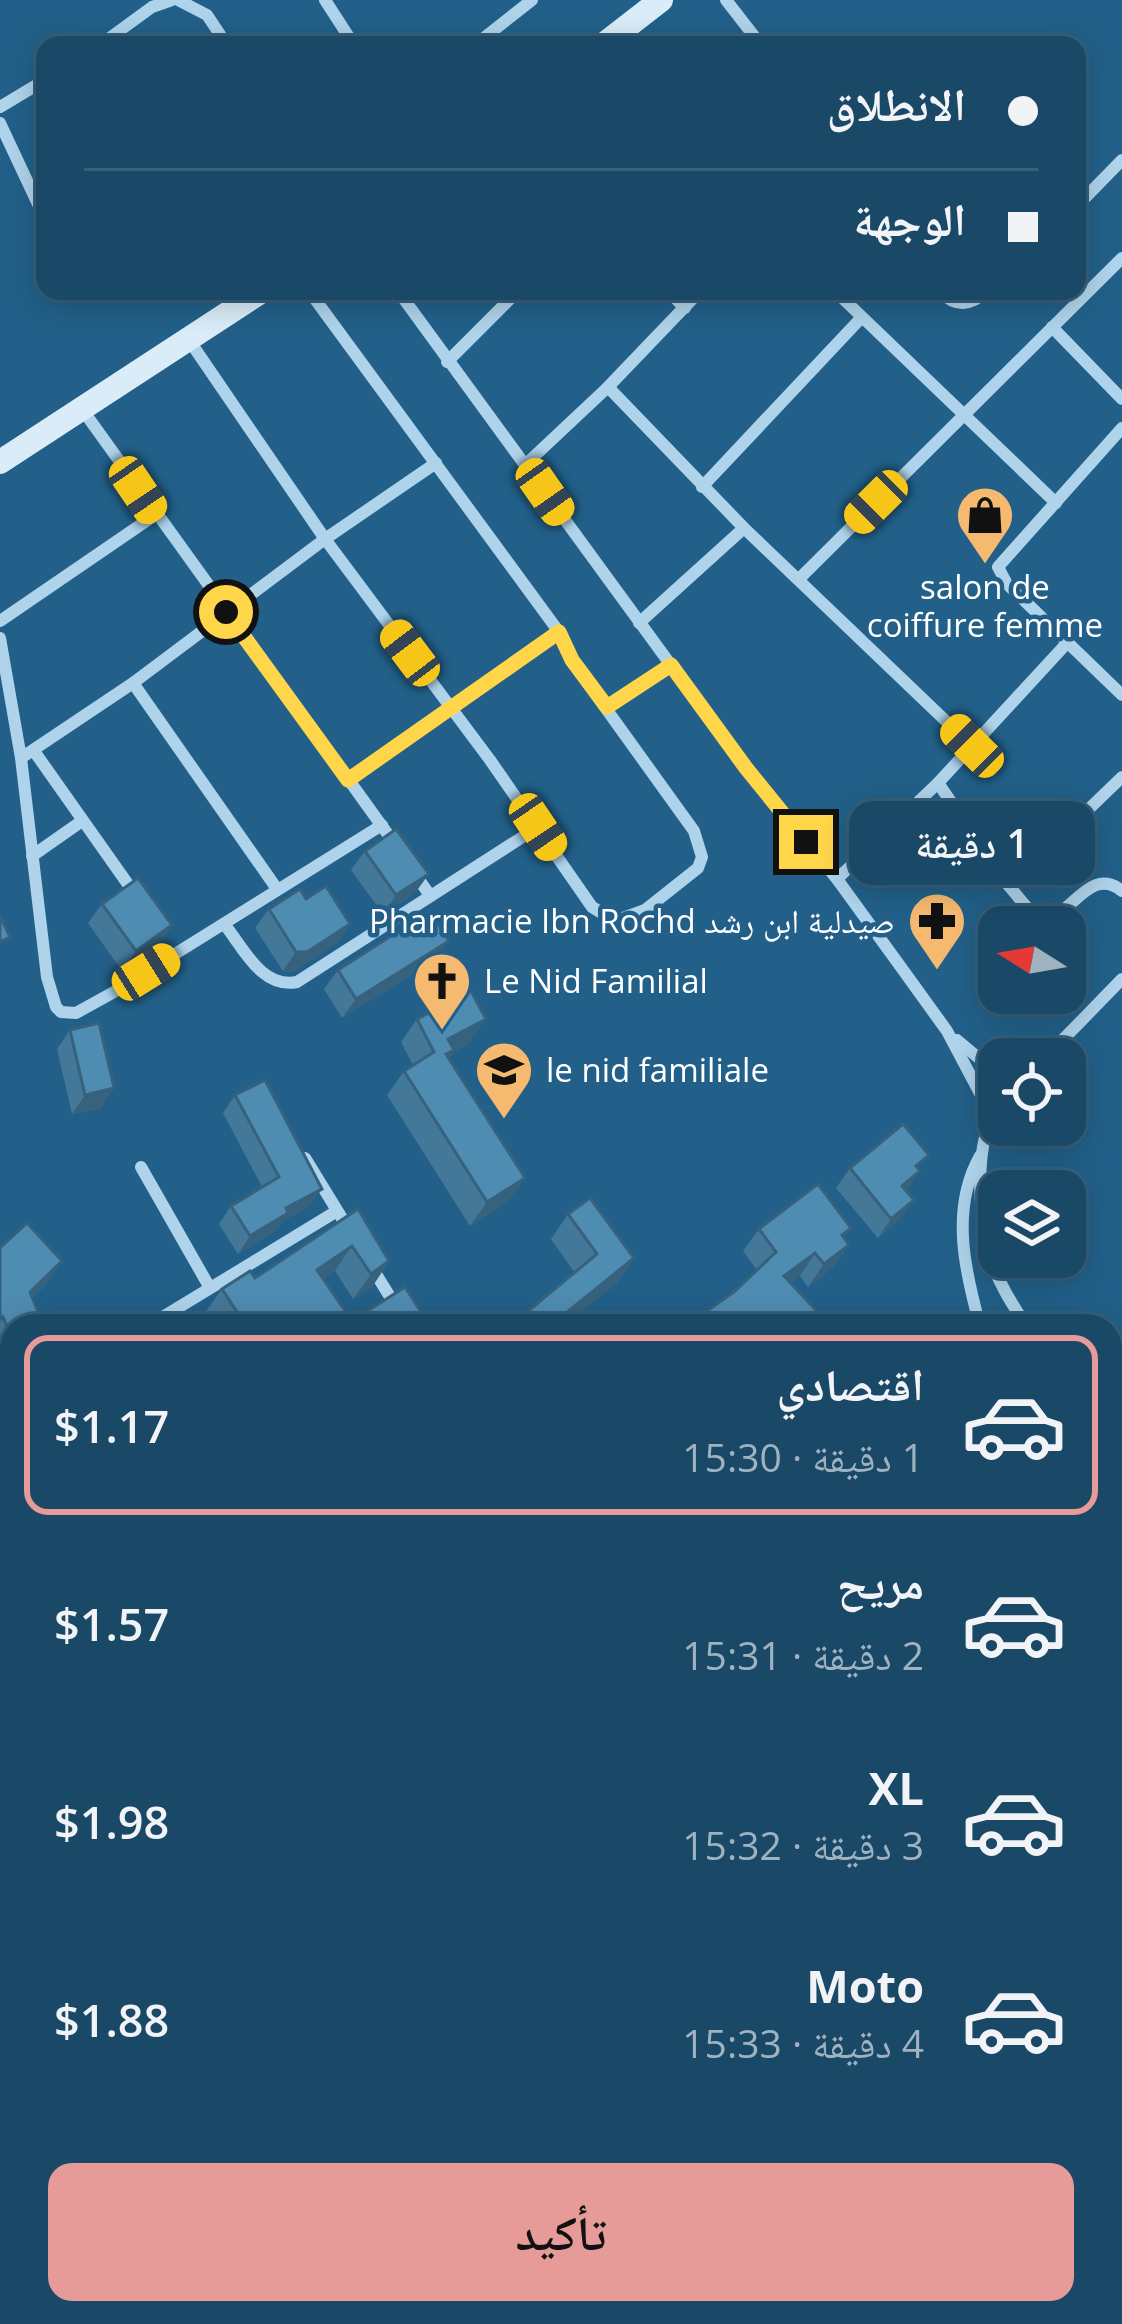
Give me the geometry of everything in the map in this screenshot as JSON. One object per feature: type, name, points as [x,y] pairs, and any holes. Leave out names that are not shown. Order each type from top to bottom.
[{"type":"street","points":[[112,36],[152,7],[175,0],[207,15],[221,36]]},
{"type":"street","points":[[325,0],[348,36]]},
{"type":"street","points":[[486,36],[532,0]]},
{"type":"street","points":[[726,0],[754,36]]},
{"type":"street","points":[[613,36],[652,2]]},
{"type":"street","points":[[0,107],[36,85]]},
{"type":"street","points":[[0,123],[36,201]]},
{"type":"street","points":[[1086,197],[1122,160]]},
{"type":"street","points":[[1086,293],[1122,258]]},
{"type":"street","points":[[1,460],[248,300]]},
{"type":"street","points":[[188,339],[325,539],[538,827],[592,908],[615,921],[645,910],[698,868],[702,857],[694,831],[572,660],[559,632],[316,300]]},
{"type":"street","points":[[404,300],[746,768],[837,879],[947,1031],[978,1083]]},
{"type":"street","points":[[447,362],[509,300]]},
{"type":"street","points":[[677,300],[685,308]]},
{"type":"street","points":[[526,464],[692,300]]},
{"type":"street","points":[[844,300],[1056,503]]},
{"type":"street","points":[[800,578],[1079,300]]},
{"type":"street","points":[[702,487],[862,317]]},
{"type":"street","points":[[1052,327],[1122,399]]},
{"type":"street","points":[[608,387],[702,487],[972,746]]},
{"type":"street","points":[[82,410],[429,894]]},
{"type":"street","points":[[1122,428],[998,567],[1006,584],[1122,695]]},
{"type":"street","points":[[28,754],[436,463]]},
{"type":"street","points":[[0,621],[155,515]]},
{"type":"street","points":[[639,623],[744,528]]},
{"type":"street","points":[[348,780],[559,632]]},
{"type":"street","points":[[0,638],[28,754],[32,856],[47,977],[61,1012],[76,1013],[382,825]]},
{"type":"street","points":[[837,879],[938,784],[1067,643]]},
{"type":"street","points":[[607,707],[671,665]]},
{"type":"street","points":[[133,683],[278,889]]},
{"type":"street","points":[[28,754],[151,914]]},
{"type":"street","points":[[1010,886],[1122,776]]},
{"type":"street","points":[[938,784],[1039,922],[1052,920],[1098,883],[1110,883],[1122,891]]},
{"type":"street","points":[[32,856],[82,821]]},
{"type":"street","points":[[225,925],[265,975],[283,985],[297,982],[538,827]]},
{"type":"street","points":[[164,933],[178,952]]},
{"type":"street","points":[[1065,1038],[1122,979]]},
{"type":"street","points":[[947,1031],[978,1057]]},
{"type":"street","points":[[293,1138],[401,1314]]},
{"type":"street","points":[[977,1314],[962,1222],[970,1174],[984,1146]]},
{"type":"street","points":[[981,1155],[990,1255],[1006,1296],[1019,1314]]},
{"type":"street","points":[[141,1167],[210,1288]]},
{"type":"street","points":[[172,1314],[337,1211]]},
{"type":"building","points":[[396,829],[429,874],[396,895],[365,851]]},
{"type":"building","points":[[138,878],[172,925],[136,951],[102,904]]},
{"type":"building","points":[[326,886],[350,924],[307,952],[296,952],[269,909],[300,889],[306,899]]},
{"type":"building","points":[[430,911],[449,941],[356,999],[338,970]]},
{"type":"building","points":[[0,916],[10,937],[0,942]]},
{"type":"building","points":[[471,991],[486,1019],[448,1039],[454,1050],[446,1054],[525,1178],[487,1202],[404,1071],[434,1052],[417,1019]]},
{"type":"building","points":[[99,1023],[114,1088],[85,1095],[70,1030]]},
{"type":"building","points":[[265,1080],[322,1189],[286,1208],[288,1213],[250,1236],[231,1206],[279,1177],[235,1095]]},
{"type":"building","points":[[903,1124],[929,1155],[916,1166],[920,1171],[902,1186],[914,1200],[891,1219],[850,1168]]},
{"type":"building","points":[[818,1184],[851,1228],[842,1235],[849,1245],[824,1264],[815,1253],[784,1276],[820,1314],[703,1314],[776,1252],[759,1229]]},
{"type":"building","points":[[590,1198],[634,1258],[565,1314],[524,1314],[597,1254],[568,1214]]},
{"type":"building","points":[[358,1209],[389,1261],[371,1274],[352,1246],[317,1270],[347,1314],[238,1314],[222,1289],[250,1271],[255,1278]]},
{"type":"building","points":[[27,1223],[62,1261],[30,1292],[39,1314],[0,1314],[0,1248]]},
{"type":"building","points":[[405,1287],[422,1314],[363,1314]]},
{"type":"place","name":"salon de coiffure femme","points":[[985,566]]},
{"type":"place","name":"Pharmacie Ibn Rochd صيدلية ابن رشد","points":[[937,972]]},
{"type":"place","name":"Le Nid Familial","points":[[442,1032]]},
{"type":"place","name":"le nid familiale","points":[[504,1121]]},
{"type":"route","points":[[226,612],[348,780],[559,632],[572,660],[607,707],[671,665],[806,842]]}]
